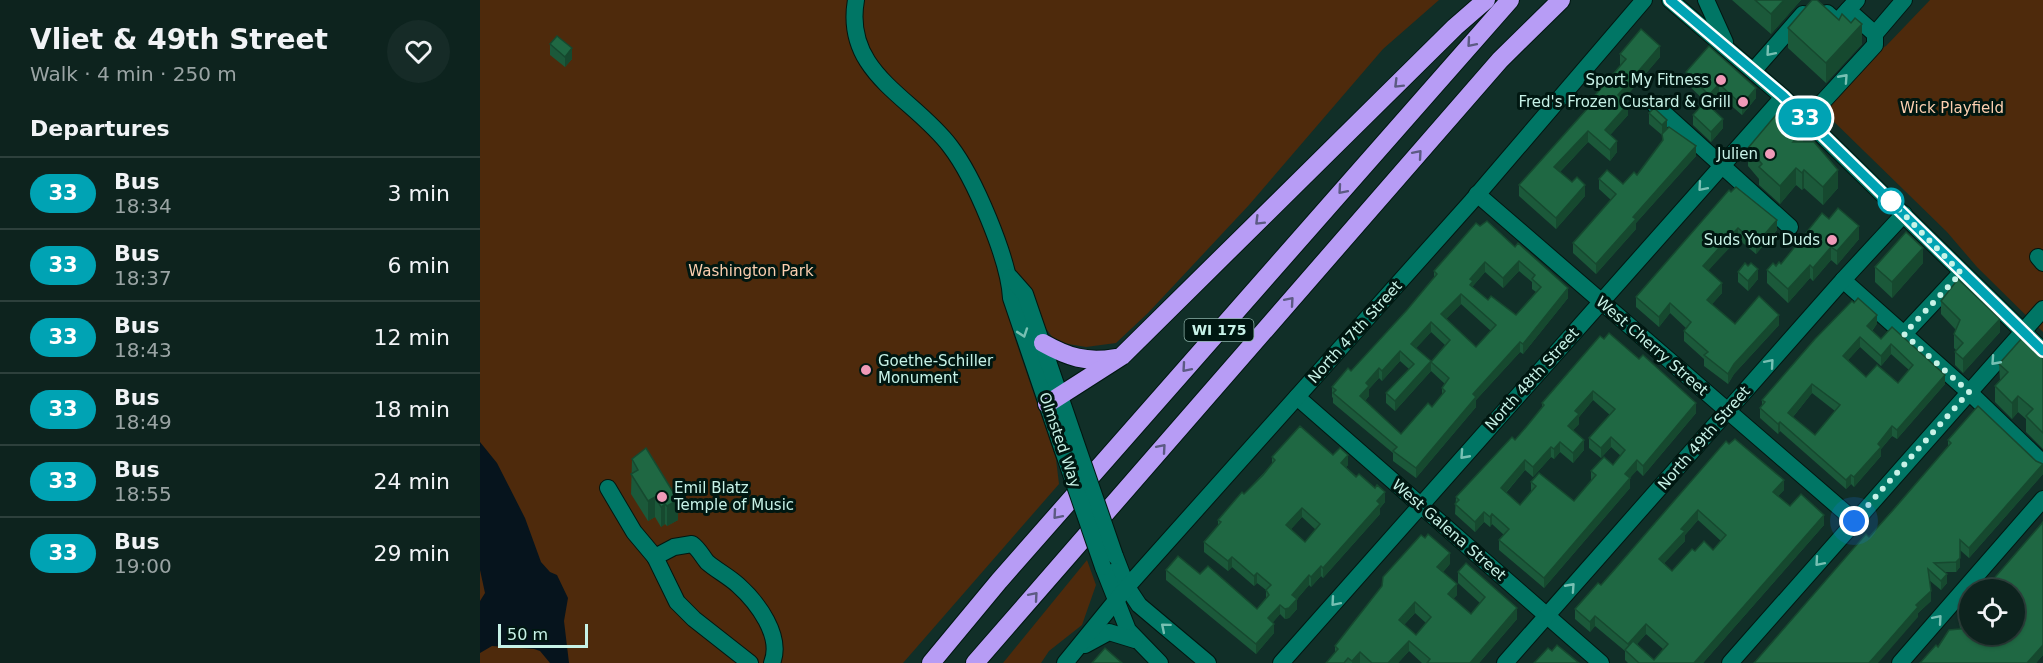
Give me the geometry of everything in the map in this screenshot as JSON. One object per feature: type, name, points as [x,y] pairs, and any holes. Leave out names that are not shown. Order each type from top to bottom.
[{"type":"highway","points":[[1054,400],[1122,356],[1455,27],[1486,0]]},
{"type":"highway","name":"WI 175","points":[[930,663],[1014,563],[1510,0]]},
{"type":"highway","name":"WI 175","points":[[975,663],[1500,60],[1561,0]]},
{"type":"highway","points":[[1043,343],[1068,357],[1083,360],[1122,356]]},
{"type":"highway","points":[[981,663],[996,640]]},
{"type":"street","name":"Olmsted Way","points":[[856,0],[854,20],[860,49],[874,72],[924,117],[950,146],[973,186],[1010,277],[1025,294],[1043,343],[1054,400]]},
{"type":"street","name":"North 47th Street","points":[[1069,658],[1127,587],[1477,194],[1644,0]]},
{"type":"street","points":[[1670,0],[1783,96],[2043,351]]},
{"type":"street","points":[[1706,0],[1728,48]]},
{"type":"street","points":[[1875,34],[1904,0]]},
{"type":"street","points":[[1754,70],[1814,2],[1838,22],[1853,5],[1875,34],[1875,45],[1807,119]]},
{"type":"street","name":"North 48th Street","points":[[1281,663],[1783,96]]},
{"type":"street","points":[[1655,105],[1790,227]]},
{"type":"street","name":"West Cherry Street","points":[[1477,194],[1854,521]]},
{"type":"street","name":"North 49th Street","points":[[1505,663],[1904,214]]},
{"type":"street","points":[[1904,334],[1961,273]]},
{"type":"street","name":"Olmsted Way","points":[[1010,277],[1011,298],[1054,400],[1109,561],[1114,602],[1136,641]]},
{"type":"street","points":[[1843,280],[1969,392],[2043,463]]},
{"type":"street","points":[[1730,663],[2043,309]]},
{"type":"street","name":"West Galena Street","points":[[1297,397],[1601,663]]},
{"type":"street","points":[[608,488],[634,532],[656,556],[677,602],[694,619],[750,663]]},
{"type":"street","points":[[1900,663],[2043,499]]},
{"type":"street","points":[[656,556],[674,547],[692,544],[707,562],[739,586],[762,613],[772,636],[775,647],[772,663]]},
{"type":"street","name":"Olmsted Way","points":[[1109,561],[1139,605],[1208,663]]},
{"type":"street","points":[[1069,658],[1093,638],[1109,632],[1136,641],[1160,663]]},
{"type":"green space","name":"Washington Park","points":[[480,0],[1439,0],[1383,49],[1249,205],[1148,313],[1116,343],[1086,347],[1056,342],[1044,326],[1013,333],[1056,459],[1059,484],[903,663],[480,663]]},
{"type":"green space","name":"Wick Playfield","points":[[1930,0],[2043,0],[2043,332],[1977,267],[1947,232],[1823,111],[1874,52],[1886,46]]},
{"type":"green space","points":[[1087,560],[1096,585],[1082,625],[1049,651],[1041,663],[1003,663]]},
{"type":"water","points":[[480,442],[497,463],[525,518],[541,562],[550,572],[557,575],[568,598],[564,621],[569,663],[550,663],[540,651],[534,649],[492,646],[480,653],[480,601],[485,593],[480,570]]},
{"type":"building","points":[[1755,0],[1784,0],[1771,14]]},
{"type":"building","points":[[1812,0],[1817,0],[1839,20],[1842,14],[1851,23],[1855,18],[1862,24],[1826,63],[1788,28]]},
{"type":"building","points":[[1641,29],[1660,46],[1618,95],[1628,104],[1605,130],[1617,141],[1610,150],[1588,131],[1554,167],[1572,182],[1577,177],[1585,185],[1556,218],[1519,185],[1587,109],[1585,107],[1626,59],[1620,54]]},
{"type":"building","points":[[557,36],[572,48],[565,57],[550,44]]},
{"type":"building","points":[[1709,46],[1756,88],[1742,105],[1719,84],[1709,95],[1686,72]]},
{"type":"building","points":[[1705,102],[1723,119],[1711,132],[1693,115]]},
{"type":"building","points":[[1654,108],[1667,120],[1662,125],[1649,113]]},
{"type":"building","points":[[1780,110],[1803,131],[1793,142],[1814,142],[1838,170],[1823,187],[1804,170],[1802,173],[1796,168],[1780,186],[1759,167],[1762,164],[1748,148]]},
{"type":"building","points":[[1669,127],[1696,146],[1633,217],[1636,219],[1596,264],[1573,243],[1616,194],[1599,179],[1607,170],[1623,184],[1634,172],[1637,175],[1663,140],[1662,134]]},
{"type":"building","points":[[1736,187],[1777,220],[1756,244],[1738,228],[1703,266],[1722,283],[1707,300],[1735,324],[1759,296],[1779,315],[1734,364],[1728,374],[1704,355],[1708,352],[1684,331],[1691,322],[1670,303],[1659,317],[1636,297],[1729,190],[1731,192]]},
{"type":"building","points":[[1838,208],[1859,226],[1837,251],[1831,247],[1813,268],[1810,265],[1788,289],[1767,270],[1773,263],[1776,266],[1779,262],[1781,264],[1822,213],[1829,219]]},
{"type":"building","points":[[1487,221],[1515,247],[1518,243],[1568,288],[1523,344],[1520,342],[1473,394],[1476,397],[1416,468],[1393,451],[1397,447],[1333,393],[1336,390],[1332,387],[1348,368],[1351,371],[1407,310],[1437,274],[1434,271],[1476,223],[1480,226]],"holes":[[[1519,261],[1535,275],[1532,279],[1541,287],[1516,315],[1491,296],[1488,300],[1470,285],[1473,281],[1470,279],[1485,262],[1503,278]],[[1461,294],[1496,325],[1476,347],[1441,314]],[[1431,322],[1450,340],[1431,362],[1449,378],[1442,388],[1445,391],[1432,407],[1428,403],[1401,434],[1360,396],[1369,386],[1366,383],[1379,368],[1382,371],[1400,351],[1414,364],[1386,393],[1395,401],[1431,361],[1411,344]]]},
{"type":"building","points":[[1906,232],[1923,248],[1892,282],[1875,267]]},
{"type":"building","points":[[1745,263],[1748,266],[1751,263],[1758,269],[1748,281],[1738,272]]},
{"type":"building","points":[[1958,279],[2000,319],[1963,359],[1955,352],[1963,343],[1954,334],[1960,320],[1941,301]]},
{"type":"building","points":[[1858,298],[1877,315],[1867,326],[1881,339],[1892,327],[1945,375],[1897,430],[1892,426],[1878,444],[1881,447],[1854,477],[1851,475],[1846,480],[1780,422],[1778,424],[1760,408],[1765,402],[1762,400],[1815,339],[1852,301],[1854,303]],"holes":[[[1860,337],[1881,356],[1891,344],[1913,365],[1898,383],[1877,365],[1866,377],[1843,356]],[[1812,384],[1840,405],[1815,435],[1788,413]]]},
{"type":"building","points":[[1609,333],[1639,359],[1643,355],[1696,403],[1643,466],[1637,460],[1625,474],[1630,478],[1544,578],[1499,540],[1509,529],[1492,514],[1490,517],[1484,512],[1475,522],[1455,504],[1459,500],[1456,497],[1512,437],[1515,440],[1544,405],[1542,403],[1600,336],[1604,339]],"holes":[[[1593,391],[1615,409],[1589,438],[1601,448],[1611,437],[1625,450],[1613,465],[1604,457],[1591,471],[1596,475],[1574,501],[1539,473],[1531,482],[1536,486],[1520,505],[1501,488],[1525,460],[1533,467],[1551,447],[1554,449],[1560,442],[1573,453],[1584,440],[1568,426],[1579,414],[1575,411]]]},
{"type":"building","points":[[2022,338],[2043,358],[2043,433],[2026,416],[2033,409],[2018,396],[2012,403],[1995,386],[2008,372],[1999,364]]},
{"type":"building","points":[[1978,406],[2036,461],[2043,464],[1969,548],[1960,540],[1960,558],[1956,562],[1934,563],[1947,574],[1941,581],[1928,569],[1931,591],[1916,605],[1918,607],[1869,663],[1754,663],[1866,534],[1869,537],[1894,509],[1951,443],[1948,440]]},
{"type":"building","points":[[1300,426],[1333,455],[1340,448],[1348,455],[1341,463],[1356,477],[1359,474],[1375,488],[1377,485],[1385,492],[1377,501],[1380,504],[1323,568],[1321,566],[1311,577],[1309,575],[1292,595],[1297,599],[1289,608],[1285,609],[1280,605],[1268,618],[1274,624],[1256,644],[1166,570],[1178,556],[1200,574],[1208,566],[1257,609],[1269,595],[1266,590],[1271,585],[1257,573],[1254,576],[1232,557],[1228,561],[1204,542],[1221,522],[1218,520],[1242,492],[1244,494],[1275,460],[1272,457]],"holes":[[[1302,508],[1320,524],[1305,542],[1286,525]]]},
{"type":"building","points":[[1735,439],[1784,480],[1773,492],[1790,506],[1801,494],[1824,515],[1694,663],[1639,663],[1625,650],[1633,641],[1654,660],[1668,644],[1646,624],[1628,644],[1595,616],[1590,622],[1575,609],[1598,583],[1601,585],[1726,441],[1729,444]],"holes":[[[1698,510],[1726,535],[1713,550],[1704,541],[1695,551],[1692,549],[1672,571],[1659,559],[1685,531],[1681,529]]]},
{"type":"building","points":[[646,448],[678,500],[667,506],[665,504],[661,507],[655,497],[648,501],[631,474],[638,470],[632,459]]},
{"type":"building","points":[[2043,522],[2043,645],[2027,663],[1920,663],[1936,645],[1938,647],[1949,630],[1959,629],[1959,645],[2025,645],[2025,579],[1994,579]]},
{"type":"building","points":[[1428,534],[1450,553],[1437,567],[1457,584],[1448,594],[1471,614],[1485,597],[1458,572],[1466,563],[1517,608],[1470,663],[1427,663],[1430,659],[1409,641],[1388,663],[1372,663],[1360,652],[1352,661],[1348,658],[1344,663],[1326,663],[1338,649],[1335,646],[1382,586],[1383,577],[1421,535],[1425,538]],"holes":[[[1415,602],[1431,617],[1416,635],[1399,620]]]},
{"type":"building","points":[[1557,645],[1579,663],[1534,663],[1548,648],[1552,651]]},
{"type":"building","points":[[1105,648],[1122,663],[1092,663]]},
{"type":"bus line","name":"33","points":[[1670,0],[1783,96],[2043,351]]},
{"type":"place","name":"Sport My Fitness","points":[[1721,80]]},
{"type":"place","name":"Fred's Frozen Custard & Grill","points":[[1743,102]]},
{"type":"place","name":"Julien","points":[[1770,154]]},
{"type":"place","name":"Suds Your Duds","points":[[1832,240]]},
{"type":"place","name":"Goethe-Schiller Monument","points":[[866,370]]},
{"type":"place","name":"Emil Blatz Temple of Music","points":[[662,497]]},
{"type":"route","points":[[1854,521],[1969,392],[1904,334],[1961,273],[1891,201]]}]
